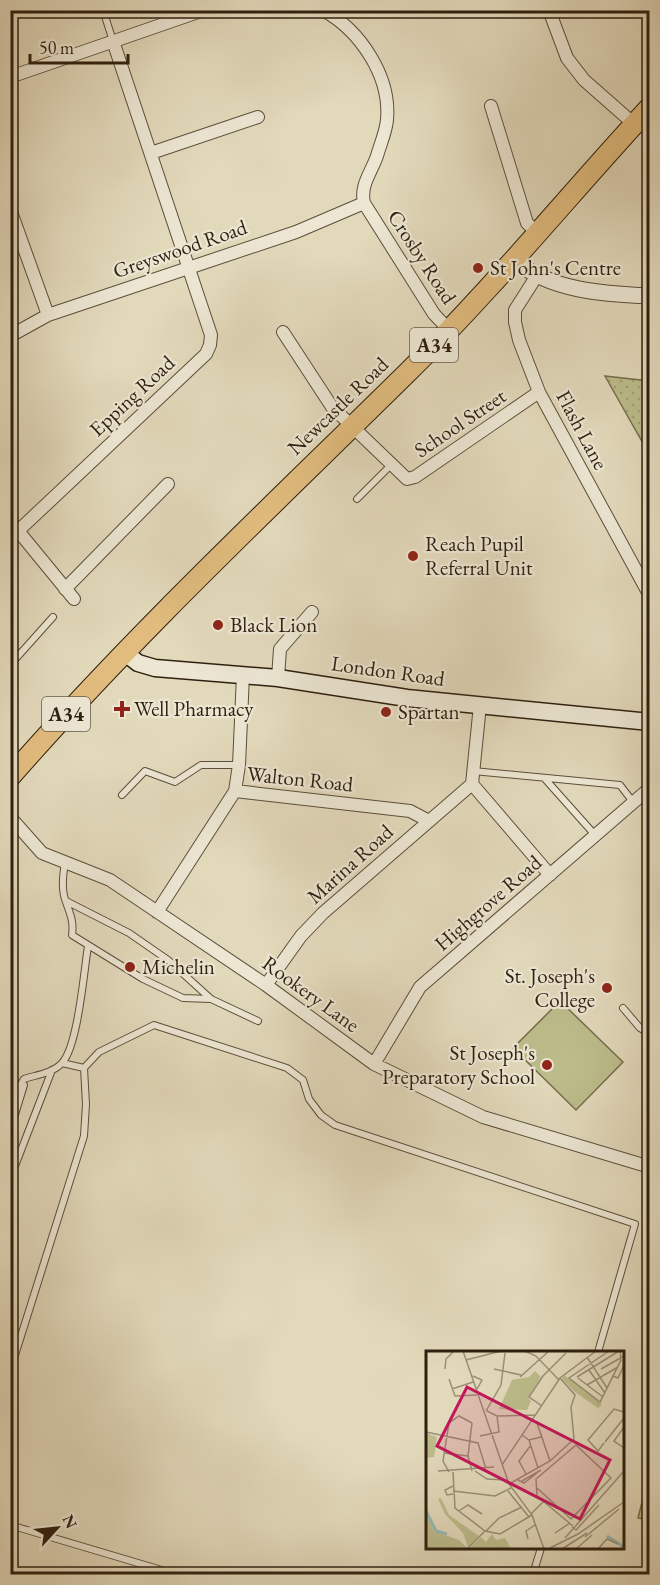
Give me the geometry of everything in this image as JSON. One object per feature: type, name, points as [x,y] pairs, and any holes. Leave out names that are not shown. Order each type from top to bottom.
[{"type":"highway","name":"Newcastle Road","points":[[124,652],[349,426],[449,330],[515,260],[650,107]]},
{"type":"highway","name":"A34","points":[[14,767],[124,652]]},
{"type":"main road","name":"London Road","points":[[124,652],[138,663],[156,668],[278,678],[407,698],[650,722]]},
{"type":"street","points":[[10,77],[204,10]]},
{"type":"street","points":[[323,10],[342,24],[360,42],[381,77],[387,96],[387,122],[376,159],[361,191],[364,203]]},
{"type":"street","points":[[549,10],[567,58],[584,80],[634,124]]},
{"type":"street","name":"Epping Road","points":[[14,526],[206,354],[210,345],[211,335],[113,41]]},
{"type":"street","points":[[491,106],[527,223],[538,234]]},
{"type":"street","points":[[151,153],[258,117]]},
{"type":"street","name":"Greyswood Road","points":[[10,336],[48,315],[296,232],[364,203]]},
{"type":"street","name":"Crosby Road","points":[[364,203],[434,314],[449,330]]},
{"type":"street","points":[[10,209],[48,315]]},
{"type":"street","points":[[515,260],[536,277],[597,292],[650,296]]},
{"type":"street","name":"Flash Lane","points":[[536,277],[520,301],[514,322],[539,392],[650,596]]},
{"type":"street","name":"School Street","points":[[283,332],[332,407],[406,480],[415,477],[539,392]]},
{"type":"street","points":[[66,589],[168,484]]},
{"type":"street","points":[[14,526],[74,599]]},
{"type":"street","points":[[278,678],[280,649],[312,612]]},
{"type":"street","points":[[235,791],[239,765],[243,675]]},
{"type":"street","points":[[480,705],[472,778],[550,875]]},
{"type":"street","name":"Marina Road","points":[[266,985],[301,936],[323,913],[429,821],[472,778]]},
{"type":"street","name":"Highgrove Road","points":[[374,1064],[420,987],[650,788]]},
{"type":"street","name":"Walton Road","points":[[157,912],[235,791],[410,811],[429,821]]},
{"type":"street","name":"Rookery Lane","points":[[10,817],[42,853],[110,880],[266,985],[374,1064],[483,1117],[650,1167]]},
{"type":"lane","points":[[103,10],[113,41]]},
{"type":"lane","points":[[357,499],[391,465]]},
{"type":"lane","points":[[10,665],[53,617]]},
{"type":"lane","points":[[122,795],[145,771],[175,782],[201,765],[239,765]]},
{"type":"lane","points":[[472,778],[620,785],[633,802]]},
{"type":"lane","points":[[546,780],[595,836]]},
{"type":"lane","points":[[65,862],[63,880],[65,901],[71,911],[72,935],[143,979],[183,998],[211,999]]},
{"type":"lane","points":[[65,901],[129,933],[168,960],[211,999],[258,1021]]},
{"type":"lane","points":[[10,1104],[26,1078],[52,1070],[62,1063],[69,1053],[78,1016],[88,946]]},
{"type":"lane","points":[[623,1008],[640,1028],[650,1034]]},
{"type":"lane","points":[[10,1371],[84,1136],[86,1104],[84,1068],[99,1052],[154,1025],[287,1068],[303,1080],[309,1099],[321,1115],[335,1125],[635,1224],[599,1351]]},
{"type":"lane","points":[[62,1063],[84,1068]]},
{"type":"lane","points":[[10,1179],[52,1070]]},
{"type":"lane","points":[[10,1131],[26,1078]]},
{"type":"lane","points":[[10,1525],[175,1575]]},
{"type":"lane","points":[[533,1575],[541,1549]]},
{"type":"green space","points":[[605,376],[649,381],[649,454]]},
{"type":"green space","points":[[560,1001],[623,1062],[576,1110],[513,1048]]},
{"type":"green space","points":[[649,1475],[649,1520],[638,1518]]},
{"type":"place","name":"St John's Centre","points":[[478,268]]},
{"type":"place","name":"Reach Pupil Referral Unit","points":[[413,556]]},
{"type":"place","name":"Black Lion","points":[[218,625]]},
{"type":"place","name":"Well Pharmacy","points":[[122,709]]},
{"type":"place","name":"Spartan","points":[[386,712]]},
{"type":"place","name":"Michelin","points":[[130,967]]},
{"type":"place","name":"St. Joseph's College","points":[[607,988]]},
{"type":"place","name":"St Joseph's Preparatory School","points":[[547,1065]]}]
